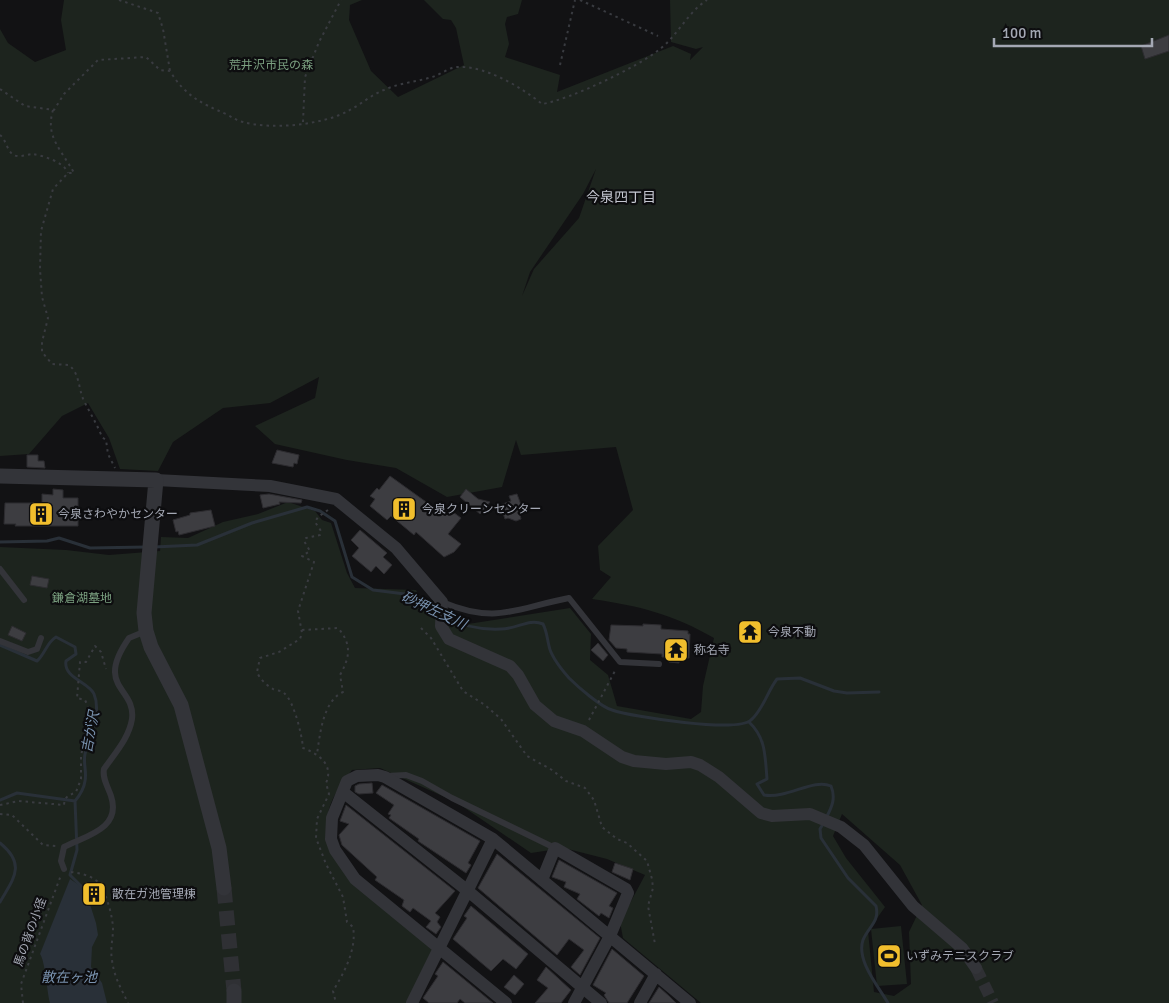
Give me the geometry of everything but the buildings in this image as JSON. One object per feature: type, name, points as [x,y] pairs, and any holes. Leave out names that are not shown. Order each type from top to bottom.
[{"type":"street","points":[[0,476],[156,480],[270,486],[336,499],[396,548],[442,602],[441,626],[449,639],[510,666],[518,675],[528,696],[544,714],[583,731],[613,753],[634,761],[666,764],[691,762],[700,765],[719,777],[761,813],[772,816],[810,814],[841,827],[864,845],[913,906],[962,948],[976,968]]},
{"type":"street","points":[[156,480],[144,614],[146,631],[181,705],[219,848],[224,888]]},
{"type":"street","points":[[506,1003],[355,879],[335,850],[331,839],[332,818],[347,781],[353,777],[385,776],[493,839],[690,1003]]},
{"type":"street","points":[[343,792],[468,891],[601,1003]]},
{"type":"street","points":[[412,1003],[493,839]]},
{"type":"street","points":[[542,880],[555,848],[626,889],[628,893],[610,936],[574,1003]]},
{"type":"street","points":[[640,1003],[656,974]]},
{"type":"lane","points":[[0,569],[24,600]]},
{"type":"lane","points":[[442,602],[464,611],[489,615],[504,614],[570,598],[620,662],[659,664]]},
{"type":"lane","points":[[64,870],[61,861],[64,847],[102,830],[111,815],[112,798],[103,775],[104,769],[129,732],[132,717],[129,703],[118,686],[114,668],[124,643],[135,634],[146,631]]},
{"type":"lane","points":[[0,641],[28,652],[37,649],[41,638]]},
{"type":"lane","points":[[385,776],[406,775],[422,780],[452,798],[555,848]]},
{"type":"path","points":[[119,0],[158,13],[170,71],[179,86],[203,106],[242,122],[284,126],[327,120],[347,112],[383,90],[409,81],[431,78],[455,67],[498,76],[522,88],[542,104],[549,103],[604,82],[660,50],[685,20],[708,0]]},
{"type":"path","points":[[303,122],[305,77],[319,42],[341,0]]},
{"type":"path","points":[[560,65],[576,0]]},
{"type":"path","points":[[580,0],[658,36]]},
{"type":"path","points":[[120,479],[108,454],[106,440],[102,437],[84,400],[79,380],[72,368],[68,365],[52,364],[42,352],[42,342],[48,318],[42,297],[40,230],[53,188],[68,173],[74,173],[50,133],[49,123],[54,110],[64,94],[98,60],[146,57],[160,70],[170,71]]},
{"type":"path","points":[[0,89],[25,106],[54,110]]},
{"type":"path","points":[[0,135],[5,138],[8,150],[17,156],[33,154],[44,157],[61,165],[68,173]]},
{"type":"path","points":[[336,1003],[333,991],[346,967],[354,940],[354,929],[346,922],[343,897],[326,864],[316,838],[317,819],[328,794],[326,783],[330,776],[329,768],[317,754],[302,748],[298,720],[292,703],[283,692],[273,689],[257,672],[260,658],[290,647],[300,639],[301,630],[298,611],[314,562],[302,556],[310,550],[304,539],[320,535],[315,522],[320,515],[330,509],[345,506]]},
{"type":"path","points":[[301,630],[338,628],[345,637],[347,650],[348,662],[340,675],[343,692],[336,696],[327,708],[322,722],[317,754]]},
{"type":"path","points":[[421,628],[431,638],[463,691],[485,705],[501,719],[527,756],[554,771],[566,781],[585,788],[594,800],[602,827],[617,839],[627,843],[647,861],[652,879],[648,906],[655,944]]},
{"type":"path","points":[[0,805],[19,801],[64,806],[65,798],[69,794],[76,792],[79,787],[81,756],[90,712],[85,700],[77,698],[80,662],[86,662],[95,646],[104,657],[110,685],[118,686]]},
{"type":"path","points":[[583,731],[620,662]]},
{"type":"path","points":[[0,814],[12,815],[39,842],[47,846]]},
{"type":"path","points":[[64,870],[82,874],[100,884],[111,912],[113,929],[111,948],[114,973],[119,989],[128,1003]]},
{"type":"path","name":"馬の背の小径","points":[[23,1003],[21,984],[64,870]]},
{"type":"green space","points":[[64,0],[362,0],[350,5],[349,20],[371,71],[398,97],[464,65],[456,28],[451,20],[443,19],[424,0],[522,0],[518,14],[507,17],[505,24],[509,44],[505,57],[560,75],[557,92],[673,46],[691,54],[690,60],[703,47],[696,49],[671,42],[670,0],[1169,0],[1169,1003],[701,1003],[623,938],[620,922],[645,875],[607,859],[564,848],[531,853],[456,802],[380,768],[352,770],[344,780],[337,790],[329,809],[327,819],[328,841],[332,854],[434,948],[410,1003],[0,1003],[0,547],[66,550],[109,555],[160,551],[161,537],[188,538],[223,522],[258,514],[288,502],[315,511],[322,520],[331,523],[347,573],[355,588],[416,590],[432,616],[455,626],[570,608],[591,634],[590,660],[608,675],[617,706],[691,719],[701,712],[703,686],[714,638],[684,623],[655,612],[592,599],[611,577],[600,570],[598,546],[633,510],[616,447],[521,455],[516,440],[502,487],[447,497],[396,468],[347,460],[275,444],[255,426],[315,398],[319,377],[270,403],[223,408],[173,442],[158,471],[120,469],[109,438],[88,403],[62,416],[29,454],[0,456],[0,29],[8,43],[35,62],[66,50],[61,20]],"holes":[[[596,169],[579,218],[534,269],[522,296],[530,272],[583,194]],[[842,814],[900,865],[922,905],[909,932],[911,984],[894,996],[874,992],[868,931],[885,907],[846,858],[833,836]]]},
{"type":"green space","name":"いずみテニスクラブ","points":[[901,926],[907,984],[877,986],[871,929]]},
{"type":"water","name":"散在ヶ池","points":[[70,879],[85,889],[96,923],[98,935],[92,947],[91,967],[102,983],[107,1003],[50,1003],[40,954]]},
{"type":"waterway","name":"砂押左支川","points":[[154,547],[197,545],[252,523],[307,507],[320,511],[335,521],[352,577],[373,590],[405,594],[412,597],[438,614]]},
{"type":"waterway","name":"砂押左支川","points":[[0,542],[47,541],[59,538],[90,548],[146,547]]},
{"type":"waterway","name":"砂押左支川","points":[[444,617],[465,625],[486,629],[507,629],[533,622],[543,624],[552,655],[573,682],[607,708],[640,716],[707,724],[742,724],[755,716],[777,679],[800,678],[834,691],[847,693],[879,692]]},
{"type":"waterway","name":"吉が沢","points":[[0,645],[37,661],[50,642],[56,637],[75,647],[76,654],[66,661],[66,667],[72,676],[87,686],[94,694],[97,709],[85,754],[86,774],[84,784],[82,792],[75,801],[17,793],[0,800]]},
{"type":"waterway","points":[[749,722],[759,734],[764,748],[767,779],[757,784],[764,795],[782,794],[808,786],[824,784],[831,786],[833,802],[826,818]]},
{"type":"waterway","points":[[75,801],[77,850],[70,875],[83,888]]},
{"type":"waterway","points":[[823,824],[820,829],[821,838],[848,878],[876,906],[875,920],[865,935],[862,948],[869,973],[888,1003]]},
{"type":"waterway","name":"吉が沢","points":[[0,843],[13,858],[15,865],[13,879],[0,902]]},
{"type":"tunnel","points":[[224,888],[234,991]]},
{"type":"tunnel","points":[[976,968],[993,1003]]},
{"type":"place","name":"今泉クリーンセンター","points":[[404,509]]},
{"type":"place","name":"今泉さわやかセンター","points":[[41,514]]},
{"type":"place","name":"今泉不動","points":[[750,632]]},
{"type":"place","name":"称名寺","points":[[676,650]]},
{"type":"place","name":"散在ガ池管理棟","points":[[94,894]]},
{"type":"place","name":"いずみテニスクラブ","points":[[889,956]]},
{"type":"district","name":"今泉四丁目","points":[[621,197]]},
{"type":"park label","name":"荒井沢市民の森","points":[[271,65]]},
{"type":"park label","name":"鎌倉湖墓地","points":[[82,598]]}]
